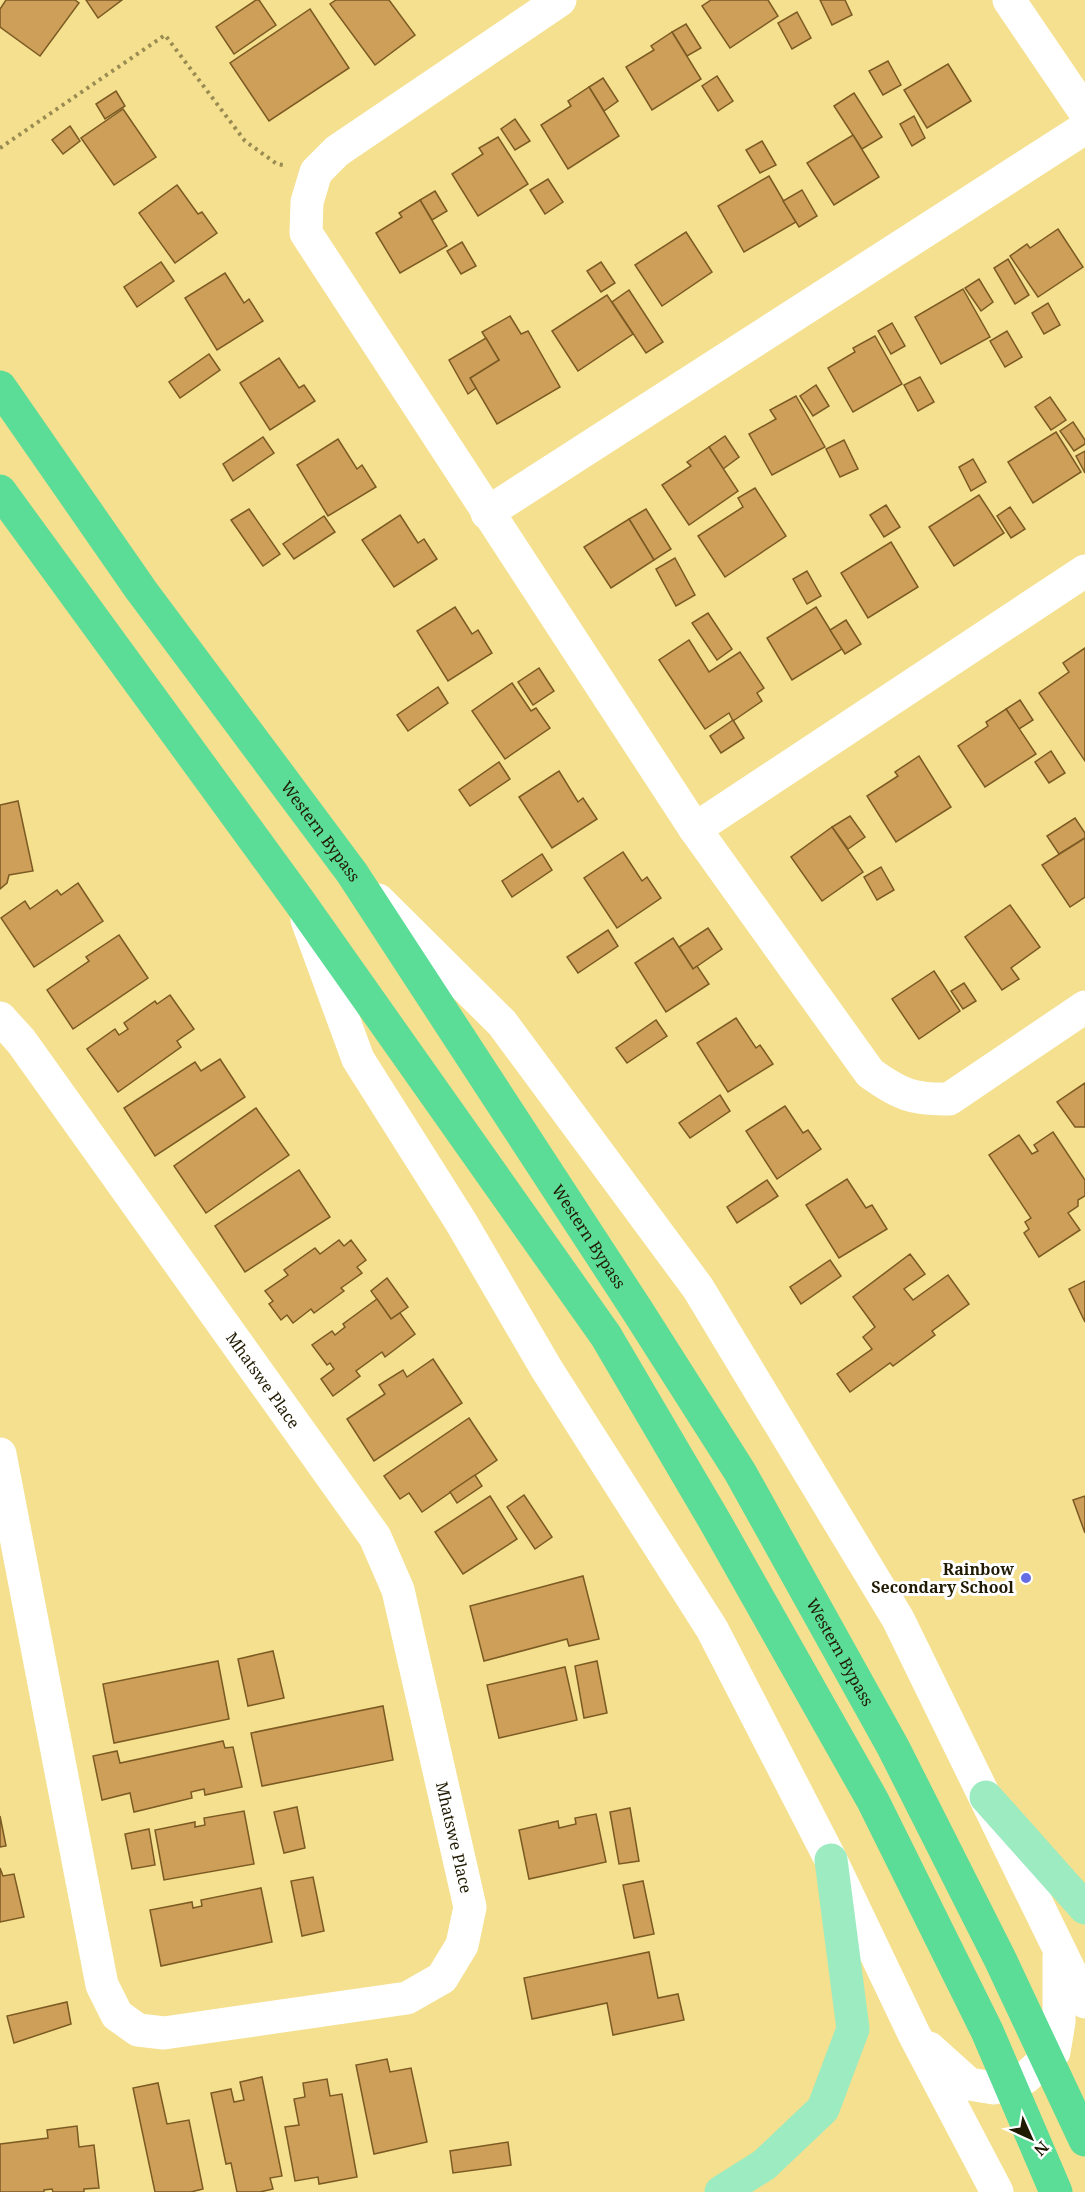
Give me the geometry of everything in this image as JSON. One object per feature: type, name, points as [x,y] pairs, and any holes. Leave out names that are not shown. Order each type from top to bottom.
[{"type":"highway","name":"Western Bypass","points":[[0,387],[141,590],[352,873],[740,1472],[893,1748],[1000,1959],[1085,2140]]},
{"type":"highway","points":[[0,491],[299,900],[606,1336],[719,1528],[873,1801],[987,2031],[1056,2192]]},
{"type":"main road","points":[[986,1797],[1085,1908]]},
{"type":"main road","points":[[722,2192],[764,2165],[823,2109],[853,2030],[831,1860]]},
{"type":"street","points":[[560,0],[337,151],[316,172],[307,202],[306,232],[694,829],[870,1073],[896,1092],[927,1100],[949,1099],[1085,1007]]},
{"type":"street","points":[[1009,0],[1085,112]]},
{"type":"street","points":[[487,513],[1085,128]]},
{"type":"street","points":[[694,829],[1085,571]]},
{"type":"street","points":[[352,873],[502,1023],[698,1288],[898,1618],[1085,2002]]},
{"type":"street","points":[[299,900],[358,1059],[461,1222],[546,1368],[712,1629],[831,1860],[914,2034],[997,2192]]},
{"type":"street","name":"Mhatswe Place","points":[[0,1018],[21,1041],[375,1537],[398,1590],[470,1907],[462,1945],[442,1978],[407,1998],[164,2033],[138,2030],[117,2015],[102,1985],[0,1454]]},
{"type":"street","points":[[914,2034],[969,2084],[994,2088],[1025,2078],[1053,2052],[1059,2022],[1059,1949]]},
{"type":"path","points":[[0,148],[165,35],[245,141],[277,164],[316,172]]},
{"type":"building","points":[[6,0],[75,0],[79,3],[40,56],[0,27],[0,9]]},
{"type":"building","points":[[86,0],[122,0],[98,18]]},
{"type":"building","points":[[259,0],[276,25],[234,54],[216,27]]},
{"type":"building","points":[[336,0],[389,0],[415,35],[375,65],[330,4]]},
{"type":"building","points":[[711,0],[768,0],[778,16],[730,48],[702,6]]},
{"type":"building","points":[[820,0],[845,0],[852,15],[832,25]]},
{"type":"building","points":[[310,9],[349,68],[269,121],[230,63]]},
{"type":"building","points":[[797,12],[811,38],[792,49],[778,23]]},
{"type":"building","points":[[686,24],[701,48],[687,56],[672,32]]},
{"type":"building","points":[[672,32],[701,79],[652,110],[626,67],[654,50],[651,46]]},
{"type":"building","points":[[888,61],[901,85],[883,95],[869,71]]},
{"type":"building","points":[[948,64],[971,101],[927,128],[904,90]]},
{"type":"building","points":[[717,76],[733,101],[718,111],[702,86]]},
{"type":"building","points":[[603,78],[618,101],[604,111],[589,87]]},
{"type":"building","points":[[589,87],[619,136],[568,169],[541,125],[571,106],[568,101]]},
{"type":"building","points":[[116,91],[125,106],[105,119],[96,104]]},
{"type":"building","points":[[854,93],[882,137],[862,149],[834,106]]},
{"type":"building","points":[[123,109],[156,157],[114,185],[81,138]]},
{"type":"building","points":[[914,116],[925,138],[912,146],[900,124]]},
{"type":"building","points":[[515,119],[530,141],[515,150],[501,129]]},
{"type":"building","points":[[70,126],[80,141],[63,154],[52,140]]},
{"type":"building","points":[[853,135],[879,177],[834,205],[807,163]]},
{"type":"building","points":[[498,137],[528,184],[478,216],[452,174],[483,154],[479,148]]},
{"type":"building","points":[[762,141],[776,165],[760,173],[746,150]]},
{"type":"building","points":[[769,176],[796,222],[744,252],[718,206]]},
{"type":"building","points":[[548,179],[563,202],[545,214],[530,190]]},
{"type":"building","points":[[177,185],[198,214],[202,212],[217,233],[175,263],[139,213]]},
{"type":"building","points":[[802,190],[817,216],[799,227],[783,201]]},
{"type":"building","points":[[435,191],[447,211],[432,220],[420,200]]},
{"type":"building","points":[[420,200],[447,246],[400,273],[376,233],[402,217],[399,213]]},
{"type":"building","points":[[1058,229],[1083,267],[1038,297],[1010,256],[1027,244],[1030,248]]},
{"type":"building","points":[[686,232],[712,272],[662,306],[635,265]]},
{"type":"building","points":[[462,242],[476,266],[461,274],[447,251]]},
{"type":"building","points":[[1008,259],[1029,295],[1015,304],[994,268]]},
{"type":"building","points":[[161,262],[174,281],[137,307],[124,287]]},
{"type":"building","points":[[601,262],[615,283],[601,292],[587,271]]},
{"type":"building","points":[[225,273],[244,303],[249,299],[263,321],[217,350],[185,298]]},
{"type":"building","points":[[979,279],[993,302],[981,311],[965,288]]},
{"type":"building","points":[[963,289],[990,337],[941,364],[915,317]]},
{"type":"building","points":[[629,290],[663,342],[646,353],[612,302]]},
{"type":"building","points":[[607,295],[633,334],[578,371],[552,331]]},
{"type":"building","points":[[1048,303],[1060,325],[1044,334],[1032,313]]},
{"type":"building","points":[[510,316],[521,334],[528,331],[560,387],[497,424],[470,378],[499,360],[482,332]]},
{"type":"building","points":[[892,323],[905,346],[891,354],[878,331]]},
{"type":"building","points":[[1007,331],[1022,357],[1005,367],[990,341]]},
{"type":"building","points":[[875,336],[902,384],[853,412],[828,368],[855,352],[853,348]]},
{"type":"building","points":[[486,338],[499,360],[470,378],[476,388],[468,394],[449,360]]},
{"type":"building","points":[[209,354],[220,370],[180,398],[169,382]]},
{"type":"building","points":[[279,358],[299,388],[304,385],[315,401],[270,430],[240,383]]},
{"type":"building","points":[[920,377],[934,402],[918,411],[904,385]]},
{"type":"building","points":[[816,385],[829,406],[813,416],[800,396]]},
{"type":"building","points":[[796,396],[825,447],[772,475],[749,434],[776,419],[770,410]]},
{"type":"building","points":[[1050,397],[1066,420],[1051,430],[1035,407]]},
{"type":"building","points":[[1073,422],[1085,440],[1085,444],[1074,451],[1060,431]]},
{"type":"building","points":[[1056,432],[1081,472],[1033,503],[1008,462]]},
{"type":"building","points":[[725,436],[739,457],[723,469],[709,447]]},
{"type":"building","points":[[263,437],[274,453],[233,481],[223,464]]},
{"type":"building","points":[[338,439],[357,469],[362,465],[376,487],[328,516],[297,465]]},
{"type":"building","points":[[844,440],[858,469],[840,477],[826,449]]},
{"type":"building","points":[[709,447],[738,491],[689,525],[662,485],[691,466],[687,462]]},
{"type":"building","points":[[1085,451],[1085,473],[1076,456]]},
{"type":"building","points":[[973,459],[986,482],[971,491],[959,467]]},
{"type":"building","points":[[755,488],[786,536],[725,577],[698,536],[743,507],[738,498]]},
{"type":"building","points":[[979,495],[1004,533],[954,566],[929,527]]},
{"type":"building","points":[[886,505],[900,527],[884,537],[870,515]]},
{"type":"building","points":[[1010,507],[1025,529],[1011,538],[997,516]]},
{"type":"building","points":[[249,509],[280,554],[263,566],[231,520]]},
{"type":"building","points":[[646,509],[671,549],[654,560],[629,519]]},
{"type":"building","points":[[400,515],[418,543],[424,539],[437,559],[394,587],[362,540]]},
{"type":"building","points":[[324,516],[335,532],[294,559],[283,544]]},
{"type":"building","points":[[629,519],[654,560],[611,588],[584,547]]},
{"type":"building","points":[[891,542],[918,587],[868,618],[841,573]]},
{"type":"building","points":[[675,558],[695,595],[676,606],[656,569]]},
{"type":"building","points":[[807,571],[821,596],[807,604],[793,579]]},
{"type":"building","points":[[455,607],[472,634],[478,630],[492,653],[448,681],[417,631]]},
{"type":"building","points":[[816,607],[842,649],[792,680],[767,638]]},
{"type":"building","points":[[708,613],[732,649],[717,660],[692,623]]},
{"type":"building","points":[[846,620],[861,644],[845,654],[830,630]]},
{"type":"building","points":[[689,640],[709,672],[740,652],[764,688],[757,693],[762,701],[733,721],[729,713],[705,729],[659,660]]},
{"type":"building","points":[[1085,648],[1085,761],[1039,693],[1069,672],[1063,663]]},
{"type":"building","points":[[539,668],[554,691],[533,705],[518,682]]},
{"type":"building","points":[[512,683],[531,711],[536,708],[550,728],[505,759],[472,711]]},
{"type":"building","points":[[438,687],[448,703],[408,731],[397,715]]},
{"type":"building","points":[[1020,700],[1033,720],[1019,729],[1006,709]]},
{"type":"building","points":[[1006,709],[1036,754],[985,787],[958,746],[988,726],[986,722]]},
{"type":"building","points":[[733,720],[744,738],[721,753],[710,736]]},
{"type":"building","points":[[1051,751],[1065,773],[1049,783],[1035,762]]},
{"type":"building","points":[[919,756],[951,807],[896,842],[867,796],[898,776],[895,772]]},
{"type":"building","points":[[499,762],[510,779],[470,806],[459,790]]},
{"type":"building","points":[[559,771],[578,802],[583,798],[597,819],[552,848],[519,797]]},
{"type":"building","points":[[18,801],[33,871],[9,875],[7,883],[0,889],[0,805]]},
{"type":"building","points":[[850,816],[865,837],[848,849],[832,827]]},
{"type":"building","points":[[1075,818],[1085,833],[1085,838],[1059,854],[1047,836]]},
{"type":"building","points":[[832,827],[863,872],[822,901],[791,857]]},
{"type":"building","points":[[1085,838],[1085,897],[1070,907],[1042,865]]},
{"type":"building","points":[[623,852],[642,881],[647,877],[661,898],[617,928],[584,878]]},
{"type":"building","points":[[542,854],[552,870],[512,897],[502,881]]},
{"type":"building","points":[[881,867],[894,890],[877,900],[864,877]]},
{"type":"building","points":[[78,883],[103,921],[34,967],[1,918],[25,901],[30,909],[57,890],[61,895]]},
{"type":"building","points":[[1010,905],[1040,947],[1011,968],[1019,979],[1002,990],[965,937]]},
{"type":"building","points":[[708,928],[722,949],[693,969],[679,947]]},
{"type":"building","points":[[608,930],[618,946],[578,973],[567,957]]},
{"type":"building","points":[[119,935],[148,978],[73,1029],[47,990],[89,961],[86,957]]},
{"type":"building","points":[[673,938],[693,969],[697,966],[709,984],[666,1012],[635,963]]},
{"type":"building","points":[[934,971],[960,1011],[919,1039],[892,999]]},
{"type":"building","points":[[964,983],[976,1001],[963,1009],[951,991]]},
{"type":"building","points":[[170,995],[194,1029],[177,1041],[181,1047],[118,1092],[87,1049],[115,1029],[119,1035],[128,1029],[124,1023],[155,1001],[157,1004]]},
{"type":"building","points":[[736,1018],[756,1048],[760,1045],[773,1064],[728,1092],[697,1043]]},
{"type":"building","points":[[656,1020],[667,1036],[627,1063],[616,1048]]},
{"type":"building","points":[[220,1059],[245,1097],[155,1156],[124,1108],[195,1062],[201,1071]]},
{"type":"building","points":[[1085,1083],[1085,1127],[1075,1127],[1057,1102]]},
{"type":"building","points":[[720,1095],[730,1111],[690,1138],[679,1123]]},
{"type":"building","points":[[785,1106],[803,1133],[808,1130],[821,1149],[777,1179],[746,1131]]},
{"type":"building","points":[[256,1108],[289,1155],[206,1213],[174,1166]]},
{"type":"building","points":[[1053,1132],[1085,1180],[1085,1196],[1078,1200],[1078,1206],[1068,1213],[1080,1230],[1039,1257],[1024,1233],[1029,1229],[1025,1222],[1031,1218],[989,1155],[1019,1135],[1032,1154],[1038,1151],[1034,1145]]},
{"type":"building","points":[[299,1170],[330,1217],[245,1272],[215,1226]]},
{"type":"building","points":[[847,1179],[866,1208],[872,1205],[887,1229],[839,1258],[806,1205]]},
{"type":"building","points":[[767,1180],[778,1196],[737,1223],[727,1207]]},
{"type":"building","points":[[339,1240],[344,1246],[351,1240],[366,1260],[357,1267],[362,1273],[341,1288],[344,1291],[314,1313],[311,1309],[293,1323],[287,1315],[281,1320],[269,1304],[273,1301],[265,1291],[288,1275],[284,1270],[315,1248],[320,1254]]},
{"type":"building","points":[[910,1254],[925,1274],[904,1289],[913,1300],[948,1275],[969,1304],[932,1331],[935,1335],[893,1366],[890,1363],[850,1392],[837,1374],[872,1349],[863,1337],[875,1327],[853,1297]]},
{"type":"building","points":[[830,1260],[841,1276],[801,1304],[790,1287]]},
{"type":"building","points":[[387,1278],[408,1307],[391,1319],[371,1291]]},
{"type":"building","points":[[1085,1281],[1085,1322],[1069,1289]]},
{"type":"building","points":[[377,1299],[391,1319],[400,1313],[415,1334],[385,1357],[382,1352],[356,1371],[360,1376],[333,1396],[321,1379],[334,1369],[330,1363],[327,1365],[312,1345],[332,1331],[335,1335],[345,1327],[343,1324]]},
{"type":"building","points":[[433,1359],[462,1403],[374,1461],[347,1419],[385,1394],[379,1385],[403,1370],[407,1377]]},
{"type":"building","points":[[469,1418],[497,1460],[422,1512],[409,1493],[400,1499],[384,1476]]},
{"type":"building","points":[[475,1475],[482,1486],[457,1503],[450,1492]]},
{"type":"building","points":[[524,1495],[552,1537],[535,1549],[507,1507]]},
{"type":"building","points":[[490,1496],[517,1539],[463,1574],[435,1532]]},
{"type":"building","points":[[1085,1496],[1085,1533],[1073,1500]]},
{"type":"building","points":[[583,1576],[599,1639],[569,1646],[567,1639],[484,1661],[470,1606]]},
{"type":"building","points":[[273,1651],[284,1698],[248,1706],[238,1659]]},
{"type":"building","points":[[218,1661],[229,1719],[114,1743],[103,1684]]},
{"type":"building","points":[[597,1661],[607,1713],[584,1718],[575,1666]]},
{"type":"building","points":[[565,1667],[577,1720],[499,1738],[487,1685]]},
{"type":"building","points":[[383,1706],[393,1760],[262,1786],[251,1733]]},
{"type":"building","points":[[223,1741],[225,1748],[233,1747],[242,1787],[205,1795],[204,1789],[191,1792],[192,1798],[134,1812],[130,1793],[102,1800],[93,1756],[117,1751],[120,1763]]},
{"type":"building","points":[[297,1807],[305,1848],[284,1853],[274,1812]]},
{"type":"building","points":[[630,1808],[639,1861],[619,1864],[610,1812]]},
{"type":"building","points":[[244,1811],[254,1864],[164,1880],[155,1830],[195,1822],[195,1827],[205,1825],[204,1818]]},
{"type":"building","points":[[596,1814],[606,1862],[529,1879],[519,1830],[558,1821],[559,1828],[576,1824],[575,1818]]},
{"type":"building","points":[[0,1816],[6,1846],[0,1847]]},
{"type":"building","points":[[149,1829],[155,1865],[132,1869],[125,1834]]},
{"type":"building","points":[[0,1868],[3,1876],[14,1874],[24,1917],[0,1922]]},
{"type":"building","points":[[313,1877],[324,1931],[302,1936],[291,1881]]},
{"type":"building","points":[[643,1881],[654,1934],[634,1938],[623,1885]]},
{"type":"building","points":[[261,1888],[272,1942],[161,1966],[150,1910],[192,1902],[193,1908],[202,1906],[201,1900]]},
{"type":"building","points":[[649,1952],[658,1998],[678,1994],[684,2020],[613,2035],[607,2003],[532,2019],[524,1978]]},
{"type":"building","points":[[67,2002],[71,2024],[14,2043],[7,2016]]},
{"type":"building","points":[[387,2059],[390,2072],[411,2068],[427,2142],[374,2154],[356,2065]]},
{"type":"building","points":[[262,2077],[282,2176],[270,2178],[273,2189],[260,2192],[237,2192],[231,2163],[226,2164],[211,2093],[231,2089],[234,2102],[244,2100],[240,2082]]},
{"type":"building","points":[[327,2079],[330,2096],[342,2094],[357,2177],[319,2184],[318,2177],[295,2181],[285,2127],[299,2125],[294,2099],[305,2097],[303,2083]]},
{"type":"building","points":[[158,2083],[167,2124],[189,2120],[203,2189],[191,2192],[155,2192],[133,2088]]},
{"type":"building","points":[[77,2126],[79,2147],[94,2145],[99,2188],[84,2189],[84,2192],[53,2192],[52,2189],[44,2190],[44,2192],[0,2192],[0,2144],[48,2138],[47,2130]]},
{"type":"building","points":[[508,2142],[511,2165],[453,2173],[450,2151]]},
{"type":"place","name":"Rainbow Secondary School","points":[[1026,1578]]}]
